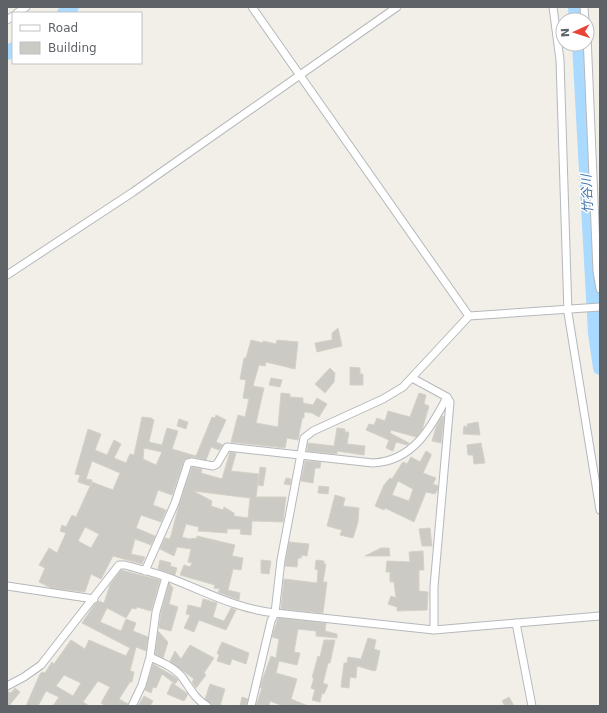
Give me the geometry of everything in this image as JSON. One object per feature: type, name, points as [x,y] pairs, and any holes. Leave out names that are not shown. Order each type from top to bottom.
[{"type":"street","points":[[252,7],[469,316]]},
{"type":"street","points":[[7,275],[132,192],[397,7]]},
{"type":"street","points":[[554,7],[560,60],[570,308],[600,510]]},
{"type":"street","points":[[588,52],[597,271],[600,289]]},
{"type":"street","points":[[251,706],[275,613],[281,560],[304,438],[313,430],[383,399],[403,387],[469,316],[599,306]]},
{"type":"street","points":[[412,378],[447,397],[450,402],[434,587],[434,630]]},
{"type":"street","points":[[145,571],[175,503],[188,463],[192,462],[213,466],[217,464],[227,447],[373,463],[384,462],[396,458],[417,444],[431,427],[447,397]]},
{"type":"street","points":[[7,686],[24,677],[41,665],[119,565],[125,565],[166,577],[232,604],[275,613],[434,630],[600,616]]},
{"type":"street","points":[[132,706],[142,685],[150,657],[156,612],[166,577]]},
{"type":"street","points":[[7,586],[94,599]]},
{"type":"street","points":[[516,623],[532,706]]},
{"type":"street","points":[[150,657],[169,666],[181,676],[198,701],[206,706]]},
{"type":"building","points":[[338,328],[342,346],[317,352],[315,343],[332,340],[332,333]]},
{"type":"building","points":[[251,340],[276,344],[277,340],[298,342],[295,369],[266,362],[265,366],[259,365],[253,386],[264,388],[256,423],[278,427],[281,393],[290,394],[290,397],[303,398],[303,403],[313,405],[317,398],[327,404],[319,417],[312,413],[304,412],[304,418],[302,418],[298,440],[287,438],[285,448],[231,442],[238,415],[245,417],[249,399],[243,398],[246,380],[240,379],[244,358],[246,358]]},
{"type":"building","points":[[350,367],[360,368],[360,374],[363,374],[363,385],[350,385]]},
{"type":"building","points":[[330,368],[335,373],[334,382],[325,393],[315,384]]},
{"type":"building","points":[[271,378],[282,380],[280,387],[269,385]]},
{"type":"building","points":[[419,393],[426,395],[424,404],[429,406],[422,430],[416,437],[391,430],[390,433],[409,443],[407,445],[396,442],[393,451],[386,448],[389,440],[366,430],[369,424],[374,425],[377,418],[385,421],[388,411],[410,417]]},
{"type":"building","points":[[216,415],[226,420],[216,442],[223,445],[219,450],[211,447],[206,460],[193,457],[184,460],[172,495],[158,490],[153,505],[166,510],[161,522],[141,515],[136,528],[155,536],[151,545],[135,539],[131,554],[145,557],[142,564],[113,556],[101,579],[91,574],[85,592],[51,588],[39,582],[45,568],[39,565],[49,548],[57,553],[66,533],[60,531],[62,525],[66,527],[72,515],[76,517],[92,482],[113,490],[120,473],[92,461],[86,479],[92,480],[90,486],[78,482],[80,475],[75,474],[88,429],[101,434],[95,450],[107,455],[114,440],[121,444],[114,458],[126,463],[130,454],[134,455],[142,417],[151,418],[154,420],[149,442],[162,445],[167,428],[178,431],[172,449],[196,456],[212,417],[215,418]],"holes":[[[144,448],[162,452],[156,465],[143,459]],[[85,527],[99,534],[91,548],[78,541]]]},
{"type":"building","points":[[442,416],[444,417],[441,443],[432,441],[436,427]]},
{"type":"building","points":[[179,419],[188,422],[186,429],[177,426]]},
{"type":"building","points":[[478,422],[480,435],[463,434],[464,426],[468,427],[467,424]]},
{"type":"building","points":[[337,428],[345,429],[345,432],[349,432],[347,444],[365,446],[364,455],[337,451],[337,454],[307,451],[308,443],[334,446]]},
{"type":"building","points":[[481,443],[485,463],[474,464],[473,455],[468,455],[467,445]]},
{"type":"building","points":[[426,451],[431,454],[423,473],[436,478],[433,484],[438,486],[438,489],[435,494],[426,492],[414,522],[385,508],[384,510],[375,506],[384,485],[390,478],[392,479],[402,463],[404,462],[407,464],[411,457],[420,462]],"holes":[[[398,481],[413,489],[409,501],[392,495]]]},
{"type":"building","points":[[230,452],[236,453],[231,471],[259,474],[256,497],[286,497],[283,522],[252,521],[251,535],[240,534],[241,529],[227,529],[227,533],[198,531],[199,527],[186,524],[182,537],[189,539],[197,538],[197,536],[235,545],[232,556],[243,558],[241,570],[233,569],[228,590],[240,593],[239,600],[218,592],[220,589],[214,588],[215,585],[180,575],[184,565],[190,567],[192,563],[188,562],[191,549],[177,547],[174,556],[160,549],[165,538],[170,539],[192,467],[202,469],[201,473],[222,479]],"holes":[[[193,491],[250,498],[248,518],[234,516],[234,513],[224,507],[223,510],[211,506],[212,501]]]},
{"type":"building","points":[[305,461],[321,462],[320,468],[315,468],[313,483],[301,481]]},
{"type":"building","points":[[260,467],[266,468],[263,486],[258,485]]},
{"type":"building","points":[[286,478],[291,479],[290,485],[284,484]]},
{"type":"building","points":[[319,486],[329,487],[328,494],[318,493]]},
{"type":"building","points":[[335,495],[345,498],[343,506],[359,508],[358,522],[353,538],[340,535],[342,530],[327,526]]},
{"type":"building","points":[[430,528],[432,546],[422,546],[419,529]]},
{"type":"building","points":[[289,542],[309,544],[307,556],[302,555],[301,558],[298,558],[297,567],[285,566]]},
{"type":"building","points":[[381,548],[389,548],[390,556],[365,556]]},
{"type":"building","points":[[423,551],[424,570],[419,570],[419,591],[428,592],[427,610],[397,611],[397,607],[388,604],[391,596],[396,598],[394,582],[390,582],[390,572],[386,572],[387,561],[410,562],[409,552]]},
{"type":"building","points":[[160,560],[171,563],[170,566],[177,568],[175,575],[158,569]]},
{"type":"building","points":[[261,560],[271,561],[269,574],[261,573]]},
{"type":"building","points":[[316,560],[324,561],[324,564],[326,564],[323,582],[327,582],[323,613],[281,609],[284,579],[317,583],[318,570],[315,569]]},
{"type":"building","points":[[121,570],[160,580],[151,611],[137,607],[136,609],[132,608],[126,618],[107,608],[100,622],[121,631],[126,619],[136,623],[133,631],[148,637],[146,651],[136,647],[130,671],[134,672],[132,682],[130,682],[119,699],[128,704],[127,706],[106,706],[101,703],[110,687],[98,681],[83,702],[89,706],[53,706],[59,697],[46,691],[38,706],[26,706],[40,674],[42,672],[45,673],[52,662],[54,664],[71,640],[85,649],[89,640],[126,656],[130,648],[82,623],[95,604],[99,601],[104,603],[110,585]],"holes":[[[64,675],[81,683],[73,696],[56,686]]]},
{"type":"building","points":[[169,583],[173,588],[169,604],[178,607],[171,631],[159,628],[161,613]]},
{"type":"building","points":[[203,599],[217,603],[213,617],[224,621],[231,608],[236,610],[226,630],[199,620],[194,632],[184,628],[190,615],[186,614],[188,605],[201,608]]},
{"type":"building","points":[[278,618],[326,623],[325,631],[337,634],[337,638],[316,636],[316,631],[298,629],[294,652],[300,653],[297,665],[279,661],[276,673],[297,679],[291,699],[308,706],[283,706],[270,701],[269,706],[256,706],[262,688],[260,688],[262,681],[271,656],[276,658],[279,639],[272,637]]},
{"type":"building","points":[[158,631],[168,642],[163,658],[155,654]]},
{"type":"building","points":[[368,638],[376,640],[374,649],[380,651],[376,670],[374,671],[357,666],[356,678],[350,677],[349,688],[341,687],[344,663],[347,663],[348,657],[361,659]]},
{"type":"building","points":[[324,640],[335,640],[330,663],[328,663],[323,683],[328,685],[324,694],[322,693],[320,702],[312,700],[315,690],[311,688],[314,678],[312,678],[318,656],[320,657]]},
{"type":"building","points":[[222,642],[249,653],[246,664],[232,659],[230,665],[217,661],[219,655],[217,653]]},
{"type":"building","points":[[190,645],[214,658],[204,673],[206,675],[196,688],[192,682],[194,679],[170,661],[175,651],[181,659]]},
{"type":"building","points":[[153,664],[175,677],[178,680],[175,684],[162,674],[156,688],[153,687],[151,693],[145,690]]},
{"type":"building","points":[[172,683],[188,694],[184,701],[167,694]]},
{"type":"building","points":[[210,684],[225,689],[220,706],[212,706],[205,699]]},
{"type":"building","points":[[15,688],[20,692],[9,706],[7,706],[7,691],[11,693]]},
{"type":"building","points":[[144,696],[153,701],[150,706],[138,706]]},
{"type":"building","points":[[242,697],[248,699],[246,706],[240,706]]},
{"type":"building","points":[[509,697],[514,706],[505,706],[502,701]]},
{"type":"waterway","points":[[65,12],[72,7]]},
{"type":"waterway","name":"竹谷川","points":[[575,7],[575,12]]},
{"type":"waterway","points":[[7,53],[12,50]]},
{"type":"waterway","name":"竹谷川","points":[[579,52],[595,333],[600,368]]}]
